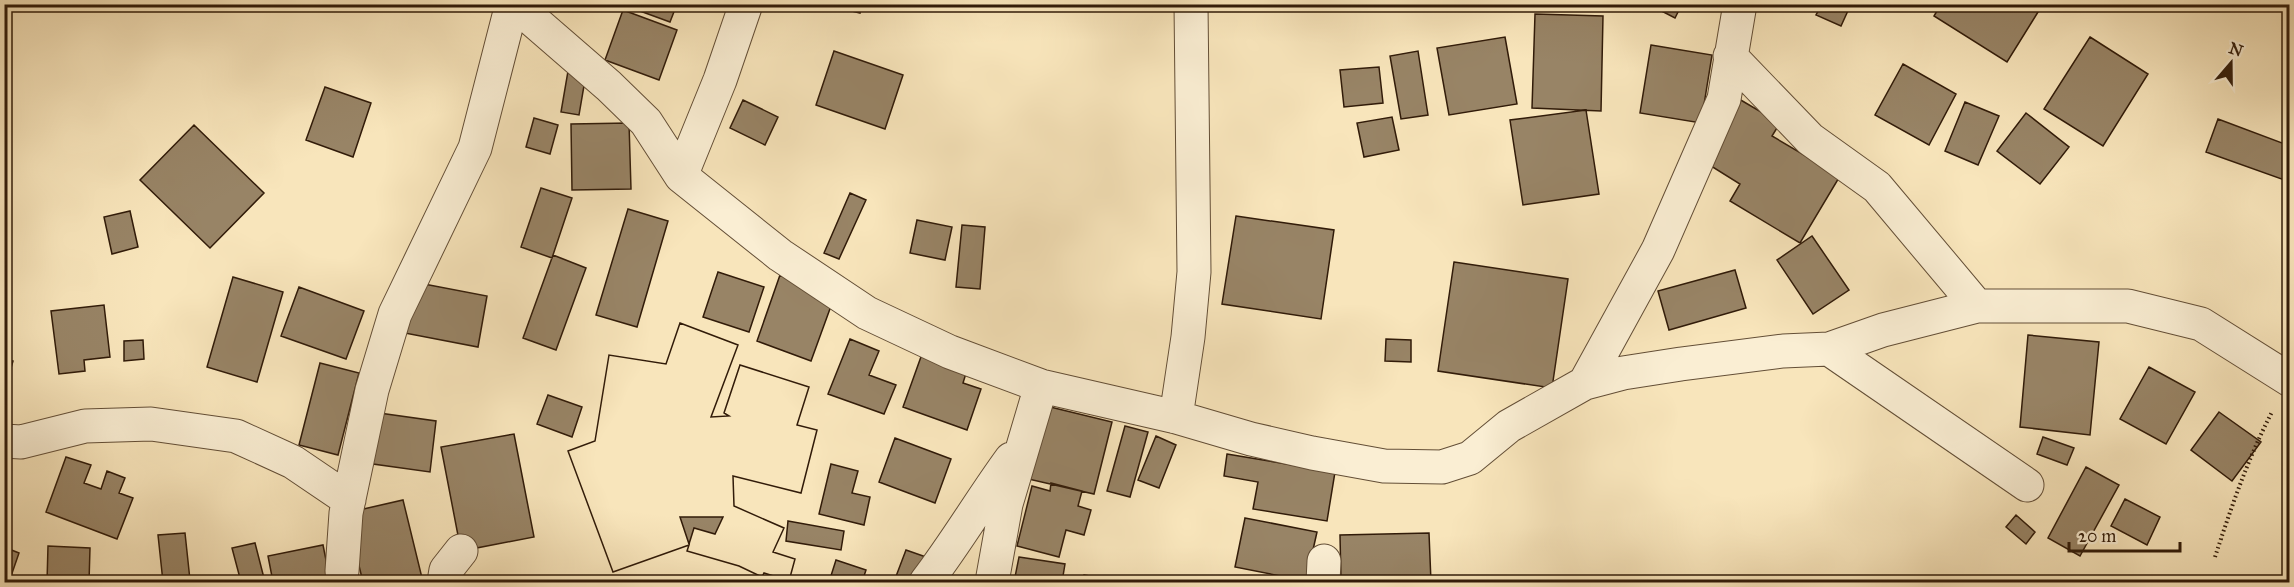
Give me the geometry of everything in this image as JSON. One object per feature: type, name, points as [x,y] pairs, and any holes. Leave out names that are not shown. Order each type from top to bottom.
[{"type":"street","points":[[342,571],[349,500],[372,390],[395,314],[475,148],[512,4]]},
{"type":"street","points":[[519,4],[534,21],[609,86],[646,122],[681,176],[780,255],[867,313],[950,352],[1041,386],[1176,417],[1312,453],[1384,466],[1442,468],[1470,458],[1509,426],[1585,383],[1623,373],[1681,364],[1783,351],[1828,349],[1883,330],[1977,306],[2128,306],[2201,324],[2283,391]]},
{"type":"street","points":[[681,176],[720,80],[746,4]]},
{"type":"street","points":[[1176,417],[1188,337],[1194,272],[1191,4]]},
{"type":"street","points":[[1585,383],[1658,250],[1724,99],[1740,4]]},
{"type":"street","points":[[1730,56],[1810,140],[1877,187],[1977,306]]},
{"type":"street","points":[[1828,349],[2027,484]]},
{"type":"street","points":[[992,582],[1006,504],[1041,386]]},
{"type":"street","points":[[4,441],[21,442],[85,426],[151,424],[236,436],[293,462],[349,500]]},
{"type":"street","points":[[926,582],[948,554],[988,490],[1023,443]]},
{"type":"street","points":[[444,582],[446,570],[460,551]]},
{"type":"path","points":[[2215,557],[2253,450],[2283,391]]},
{"type":"building","points":[[630,4],[677,4],[670,22],[629,7]]},
{"type":"building","points":[[824,4],[862,4],[860,13]]},
{"type":"building","points":[[1648,4],[1682,4],[1675,18]]},
{"type":"building","points":[[1817,4],[1851,4],[1841,26],[1816,15],[1821,6]]},
{"type":"building","points":[[1941,4],[2043,4],[2007,62],[1934,16]]},
{"type":"building","points":[[623,10],[677,30],[659,80],[605,60]]},
{"type":"building","points":[[1535,14],[1603,16],[1601,111],[1532,108]]},
{"type":"building","points":[[1505,37],[1517,104],[1449,115],[1437,48]]},
{"type":"building","points":[[2090,37],[2148,74],[2103,146],[2044,109]]},
{"type":"building","points":[[1651,45],[1712,55],[1701,123],[1640,113]]},
{"type":"building","points":[[834,51],[903,75],[885,129],[816,105]]},
{"type":"building","points":[[1418,51],[1428,115],[1401,119],[1390,56]]},
{"type":"building","points":[[1903,64],[1956,94],[1929,145],[1875,115]]},
{"type":"building","points":[[1379,67],[1383,103],[1344,107],[1340,70]]},
{"type":"building","points":[[568,71],[586,74],[579,115],[561,112]]},
{"type":"building","points":[[325,87],[371,103],[353,157],[306,140]]},
{"type":"building","points":[[1739,99],[1780,123],[1772,136],[1840,176],[1800,243],[1730,201],[1740,184],[1703,161]]},
{"type":"building","points":[[743,100],[778,117],[765,145],[730,128]]},
{"type":"building","points":[[1965,102],[1999,116],[1978,165],[1945,151]]},
{"type":"building","points":[[1586,110],[1599,194],[1523,205],[1510,120]]},
{"type":"building","points":[[2026,113],[2069,147],[2040,184],[1997,151]]},
{"type":"building","points":[[1392,117],[1399,150],[1364,157],[1357,123]]},
{"type":"building","points":[[534,118],[558,125],[550,154],[526,147]]},
{"type":"building","points":[[2218,119],[2290,146],[2290,182],[2206,152]]},
{"type":"building","points":[[629,123],[631,189],[572,190],[571,124]]},
{"type":"building","points":[[194,125],[264,193],[210,248],[140,180]]},
{"type":"building","points":[[541,188],[572,198],[552,258],[521,247]]},
{"type":"building","points":[[850,193],[866,200],[839,259],[824,253]]},
{"type":"building","points":[[628,209],[668,221],[637,327],[596,315]]},
{"type":"building","points":[[130,211],[138,247],[112,254],[104,217]]},
{"type":"building","points":[[1236,216],[1334,230],[1321,319],[1222,304]]},
{"type":"building","points":[[917,220],[952,227],[945,260],[910,253]]},
{"type":"building","points":[[962,225],[985,227],[980,289],[956,287]]},
{"type":"building","points":[[1812,236],[1849,290],[1813,314],[1777,260]]},
{"type":"building","points":[[553,255],[586,268],[556,350],[523,338]]},
{"type":"building","points":[[1454,262],[1568,279],[1552,388],[1438,371]]},
{"type":"building","points":[[1735,270],[1746,308],[1669,330],[1658,291]]},
{"type":"building","points":[[718,272],[764,287],[749,332],[703,317]]},
{"type":"building","points":[[780,275],[835,295],[811,361],[757,341]]},
{"type":"building","points":[[233,277],[283,292],[257,382],[207,367]]},
{"type":"building","points":[[398,279],[487,296],[478,347],[389,330]]},
{"type":"building","points":[[299,287],[364,311],[346,359],[281,336]]},
{"type":"building","points":[[104,305],[110,357],[84,360],[85,371],[59,374],[51,311]]},
{"type":"building","points":[[680,323],[738,345],[711,417],[729,416],[724,413],[740,365],[809,387],[797,425],[817,430],[801,493],[733,476],[734,506],[784,528],[773,552],[795,559],[789,581],[764,573],[762,577],[739,566],[687,551],[689,545],[613,572],[568,451],[595,441],[609,355],[666,364]],"holes":[[[680,517],[723,517],[715,534],[694,528],[689,544]]]},
{"type":"building","points":[[680,323],[738,345],[711,417],[729,416],[724,413],[740,365],[809,387],[797,425],[817,430],[801,493],[733,476],[734,506],[784,528],[773,552],[795,559],[789,581],[764,573],[762,577],[739,566],[687,551],[689,545],[613,572],[568,451],[595,441],[609,355],[666,364]]},
{"type":"building","points":[[2028,335],[2099,342],[2090,435],[2020,427]]},
{"type":"building","points":[[850,339],[879,351],[869,375],[896,385],[884,414],[828,394]]},
{"type":"building","points":[[1386,339],[1411,340],[1411,362],[1385,361]]},
{"type":"building","points":[[143,340],[144,359],[124,361],[124,341]]},
{"type":"building","points":[[922,354],[967,370],[963,383],[981,389],[967,430],[903,407]]},
{"type":"building","points":[[4,359],[13,361],[4,392]]},
{"type":"building","points":[[320,363],[359,373],[338,455],[299,445]]},
{"type":"building","points":[[2149,367],[2195,392],[2166,444],[2120,419]]},
{"type":"building","points":[[548,395],[582,407],[572,437],[537,424]]},
{"type":"building","points":[[1042,405],[1112,422],[1094,494],[1024,478]]},
{"type":"building","points":[[372,412],[436,421],[430,472],[366,463]]},
{"type":"building","points":[[2219,412],[2261,442],[2232,481],[2191,450]]},
{"type":"building","points":[[1125,426],[1148,432],[1130,497],[1107,491]]},
{"type":"building","points":[[514,434],[534,537],[461,551],[441,447]]},
{"type":"building","points":[[1156,436],[1176,445],[1159,488],[1138,480]]},
{"type":"building","points":[[2043,437],[2074,448],[2067,465],[2037,454]]},
{"type":"building","points":[[895,438],[951,459],[935,503],[879,482]]},
{"type":"building","points":[[1227,454],[1335,472],[1327,521],[1253,509],[1258,482],[1224,476]]},
{"type":"building","points":[[66,457],[91,465],[84,483],[101,489],[107,471],[125,478],[119,493],[133,498],[117,539],[46,512]]},
{"type":"building","points":[[831,464],[858,471],[852,493],[870,497],[864,525],[819,514]]},
{"type":"building","points":[[2086,467],[2119,485],[2080,556],[2048,538]]},
{"type":"building","points":[[1051,483],[1082,491],[1078,506],[1091,510],[1084,535],[1066,530],[1059,557],[1017,546],[1032,486],[1050,491]]},
{"type":"building","points":[[2125,499],[2160,517],[2147,545],[2111,526]]},
{"type":"building","points":[[403,500],[423,582],[363,582],[346,513]]},
{"type":"building","points":[[2016,515],[2035,532],[2026,544],[2006,527]]},
{"type":"building","points":[[1245,518],[1317,532],[1306,581],[1235,567]]},
{"type":"building","points":[[788,521],[844,531],[841,550],[786,541]]},
{"type":"building","points":[[185,533],[190,580],[163,582],[158,535]]},
{"type":"building","points":[[1429,533],[1431,582],[1341,582],[1340,535]]},
{"type":"building","points":[[255,543],[265,582],[241,582],[232,548]]},
{"type":"building","points":[[323,545],[329,575],[324,576],[326,582],[273,582],[268,556]]},
{"type":"building","points":[[48,546],[90,548],[89,582],[47,582]]},
{"type":"building","points":[[4,547],[19,553],[9,582],[4,582]]},
{"type":"building","points":[[906,550],[926,557],[917,582],[895,579]]},
{"type":"building","points":[[1019,557],[1065,564],[1062,582],[1014,582]]},
{"type":"building","points":[[836,560],[866,570],[862,582],[829,582]]},
{"type":"building","points":[[1084,575],[1125,582],[1083,582]]}]
